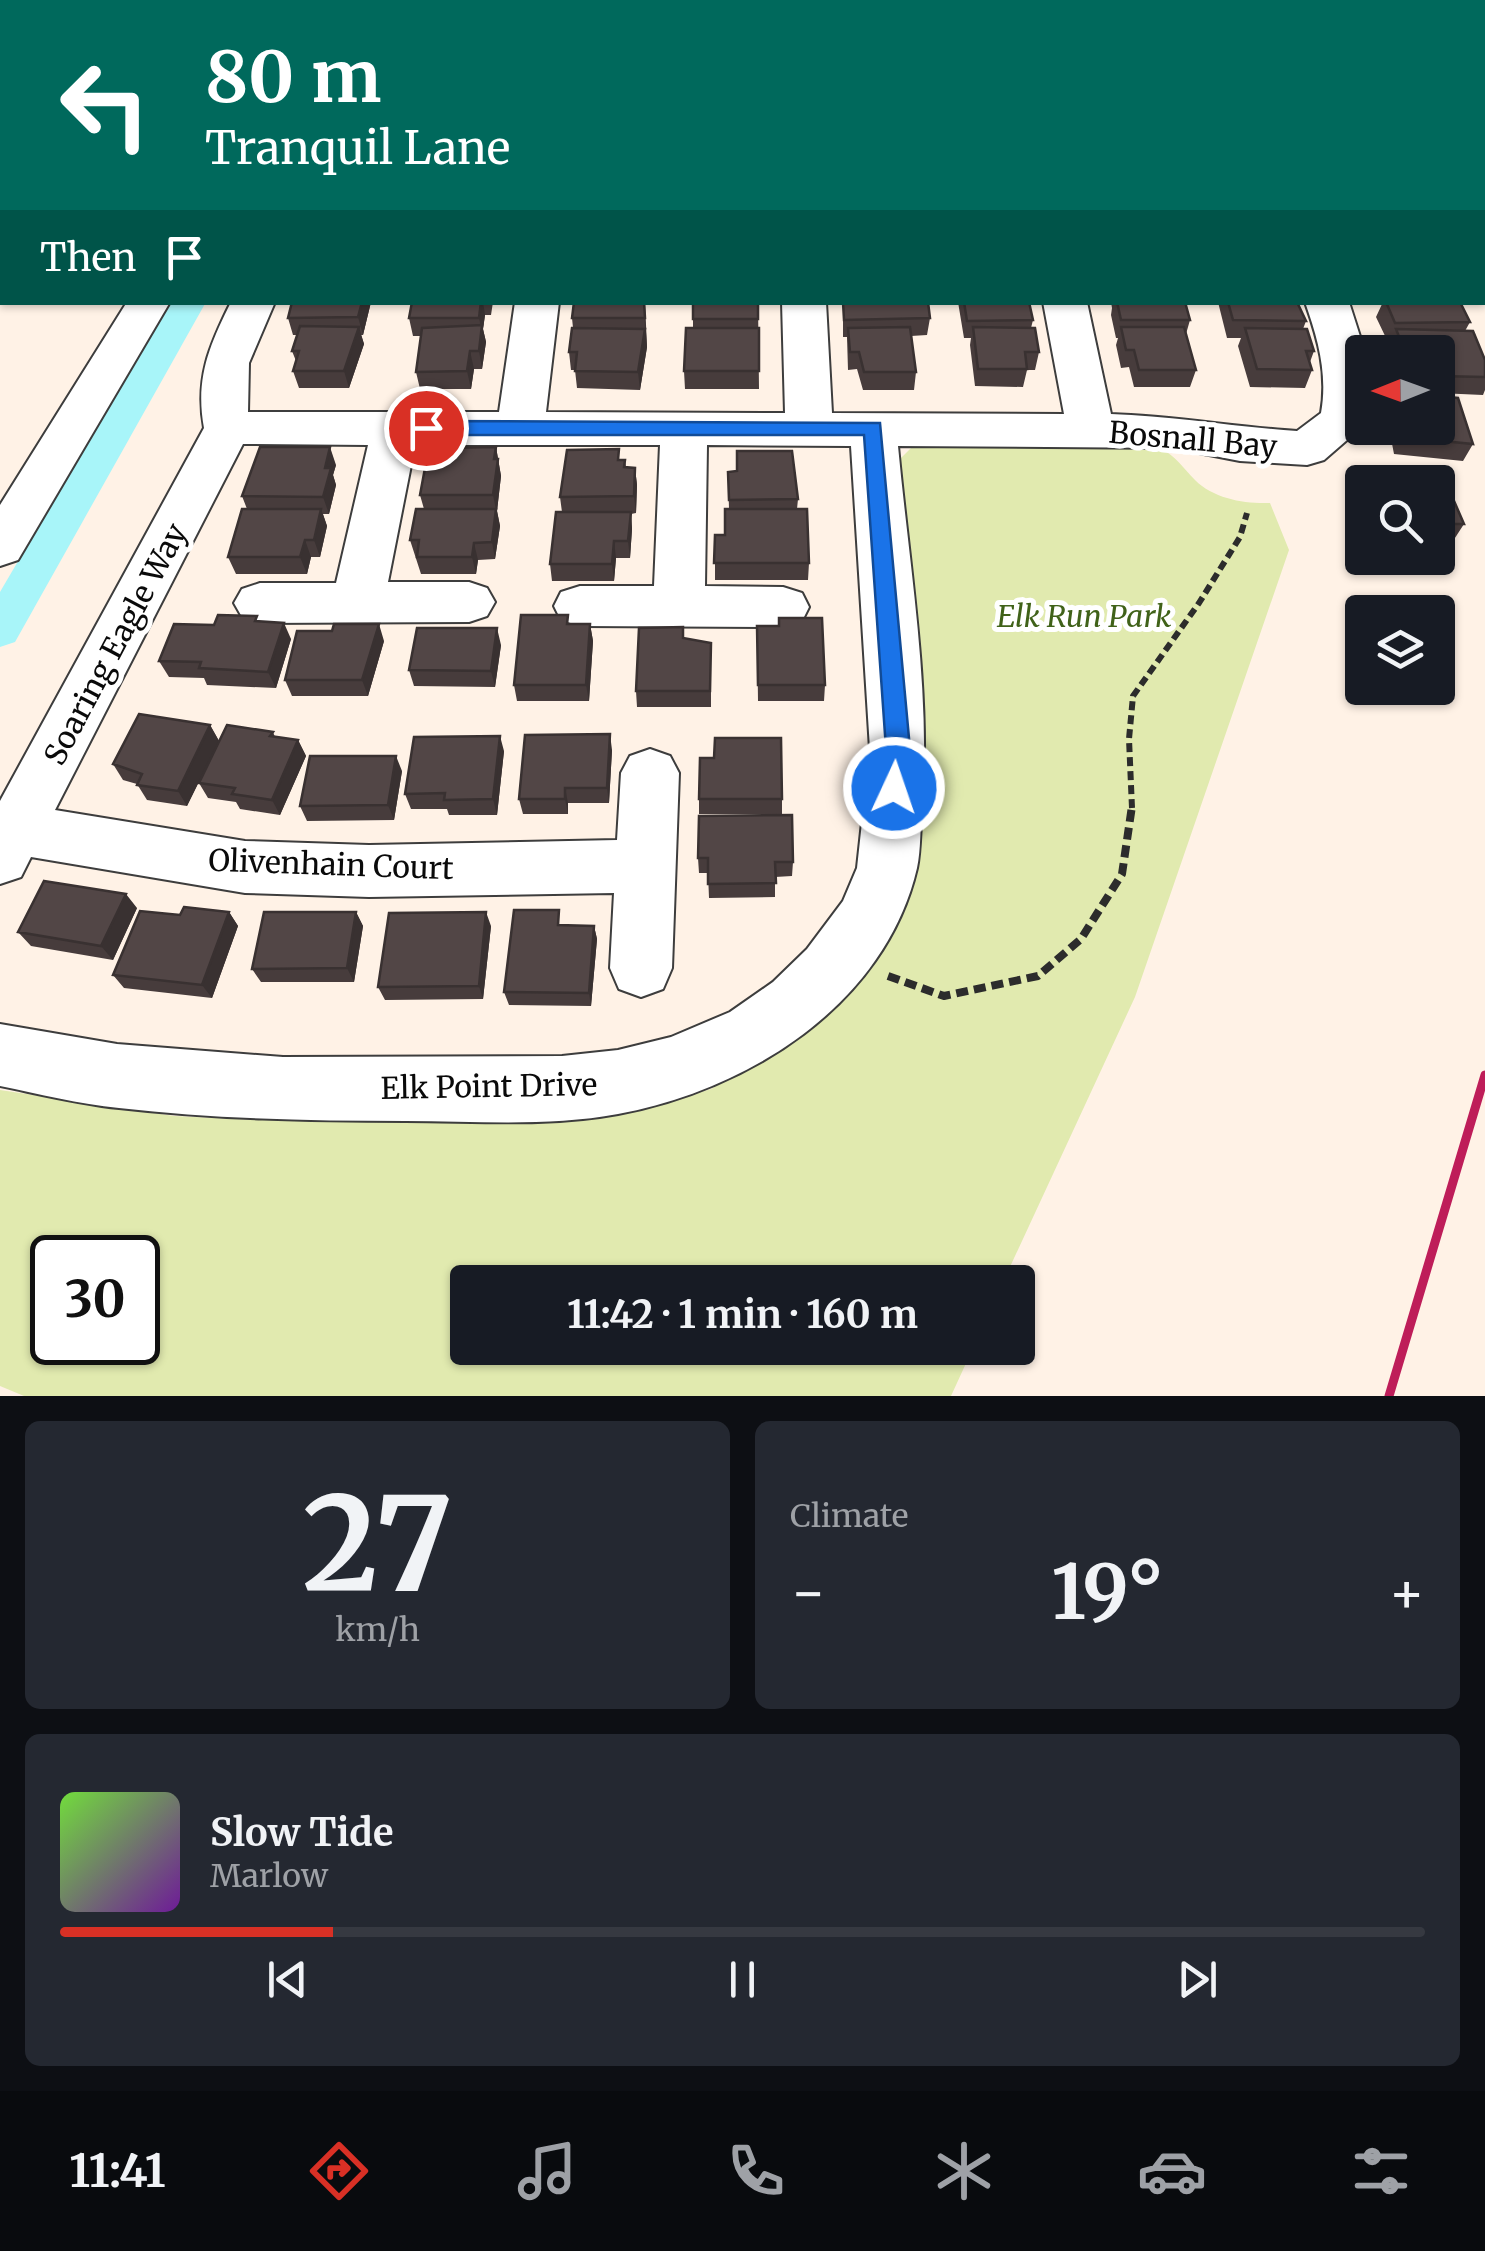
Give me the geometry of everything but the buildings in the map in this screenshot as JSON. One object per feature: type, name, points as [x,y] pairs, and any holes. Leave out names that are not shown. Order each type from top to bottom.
[{"type":"street","points":[[0,546],[147,305]]},
{"type":"street","points":[[228,428],[220,398],[220,376],[253,305]]},
{"type":"street","points":[[520,429],[538,305]]},
{"type":"street","points":[[804,305],[809,428]]},
{"type":"street","points":[[1067,305],[1092,430]]},
{"type":"street","name":"Bosnall Bay","points":[[228,428],[1092,430],[1173,432],[1240,444],[1307,448],[1343,420],[1347,399],[1346,351],[1329,305]]},
{"type":"street","name":"Soaring Eagle Way","points":[[9,843],[228,428]]},
{"type":"street","points":[[358,602],[395,428]]},
{"type":"street","name":"Elk Point Drive","points":[[0,1055],[117,1076],[283,1089],[562,1088],[618,1082],[714,1053],[754,1034],[796,1003],[829,970],[866,919],[887,868],[898,749],[873,428]]},
{"type":"street","points":[[679,606],[684,430]]},
{"type":"street","points":[[260,603],[469,602]]},
{"type":"street","points":[[580,606],[783,608]]},
{"type":"street","points":[[641,968],[650,772]]},
{"type":"street","name":"Olivenhain Court","points":[[9,843],[245,867],[369,871],[646,866]]},
{"type":"path","points":[[882,974],[944,996],[990,990],[1038,976],[1081,939],[1122,874],[1134,794],[1129,739],[1133,696],[1240,537],[1248,513]]},
{"type":"green space","name":"Elk Run Park","points":[[924,443],[1160,448],[1211,492],[1240,501],[1270,503],[1289,550],[1135,997],[1011,1265],[450,1265],[450,1365],[965,1365],[951,1396],[24,1396],[0,1386],[0,1090],[174,1116],[256,1120],[557,1120],[627,1113],[711,1089],[796,1037],[913,877],[921,818],[921,751],[898,461],[912,447]]},
{"type":"waterway","points":[[0,630],[186,305]]},
{"type":"railway","points":[[1389,1396],[1485,1075]]},
{"type":"route","points":[[426,428],[873,428],[898,749],[894,788]]}]
